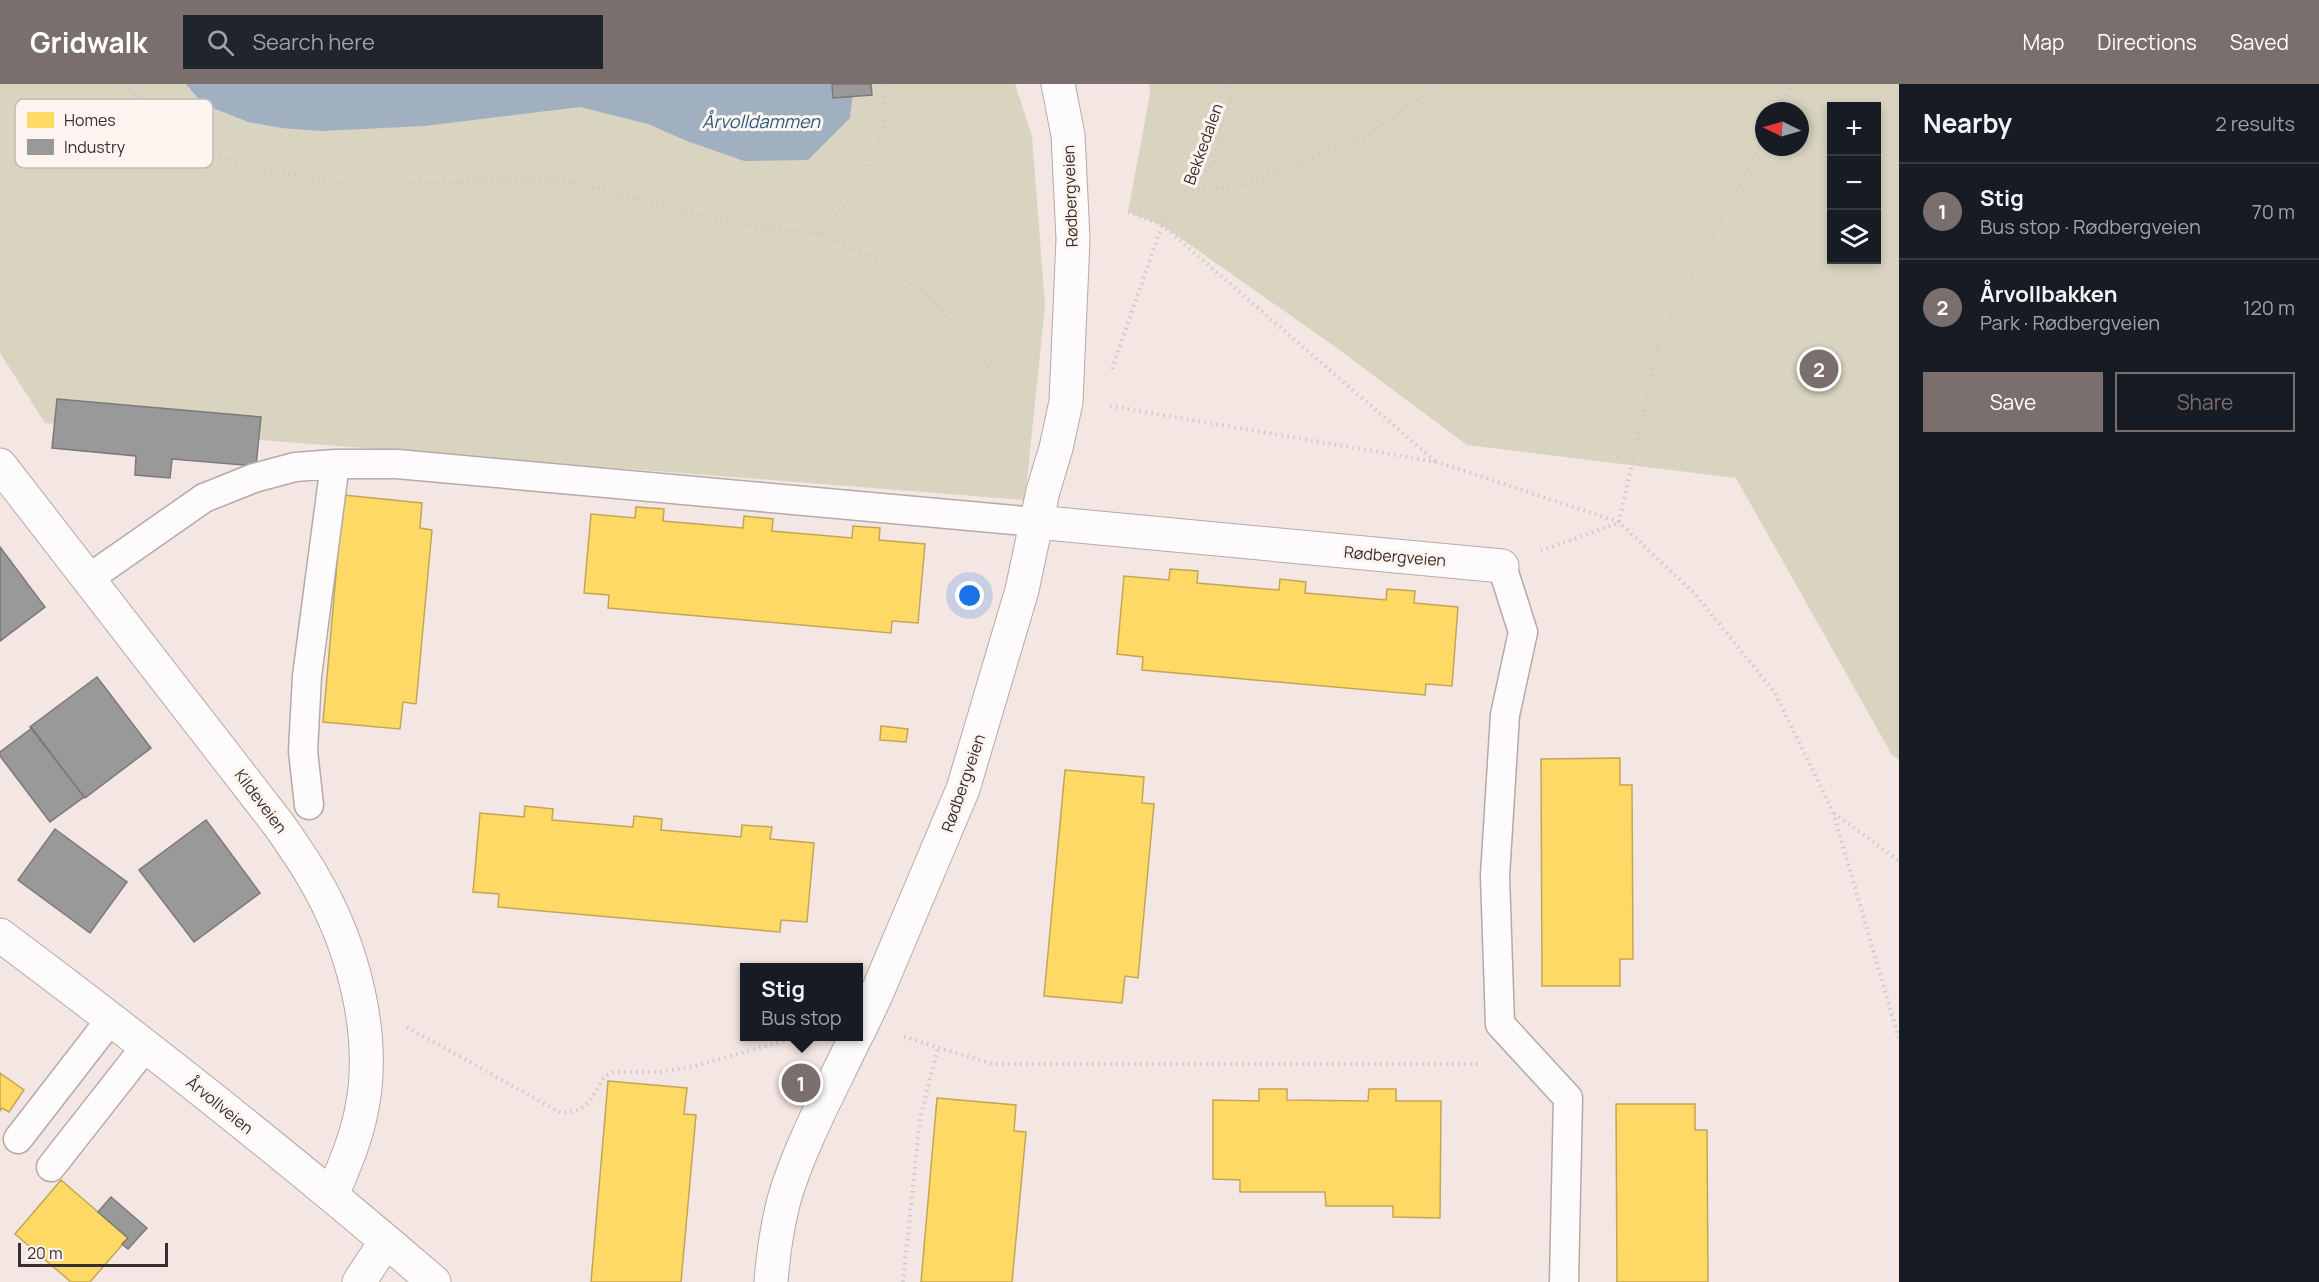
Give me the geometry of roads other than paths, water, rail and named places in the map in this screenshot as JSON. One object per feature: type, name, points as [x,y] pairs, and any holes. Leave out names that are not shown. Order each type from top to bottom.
[{"type":"street","name":"Rødbergveien","points":[[863,1022],[963,789],[1022,590],[1036,522],[1066,402],[1073,239],[1068,135],[1058,84]]},
{"type":"street","name":"Kildeveien","points":[[0,465],[279,825],[313,876],[335,921],[354,975],[363,1011],[366,1068],[362,1112],[349,1155],[332,1195]]},
{"type":"street","name":"Rødbergveien","points":[[1036,522],[1502,566]]},
{"type":"street","name":"Årvollveien","points":[[0,935],[146,1046],[332,1195],[434,1282]]},
{"type":"street","name":"Rødbergveien","points":[[771,1282],[777,1231],[784,1200],[798,1162],[854,1041]]},
{"type":"street","points":[[359,1282],[386,1241]]},
{"type":"lane","points":[[309,805],[303,751],[307,676],[335,464]]},
{"type":"lane","points":[[88,579],[204,498],[254,478],[295,467],[335,464],[397,464],[1036,522]]},
{"type":"lane","points":[[1502,566],[1523,632],[1505,715],[1494,876],[1500,1024],[1568,1098],[1564,1282]]},
{"type":"lane","points":[[18,1139],[111,1019]]},
{"type":"lane","points":[[51,1167],[146,1046]]},
{"type":"water","name":"Årvolldammen","points":[[186,84],[854,84],[850,118],[808,160],[744,161],[687,141],[648,124],[580,107],[425,126],[321,131],[281,128],[248,122],[213,108],[213,99],[199,99]]},
{"type":"place","name":"Årvollbakken","points":[[1819,369]]},
{"type":"place","name":"Stig","points":[[801,1083]]}]
